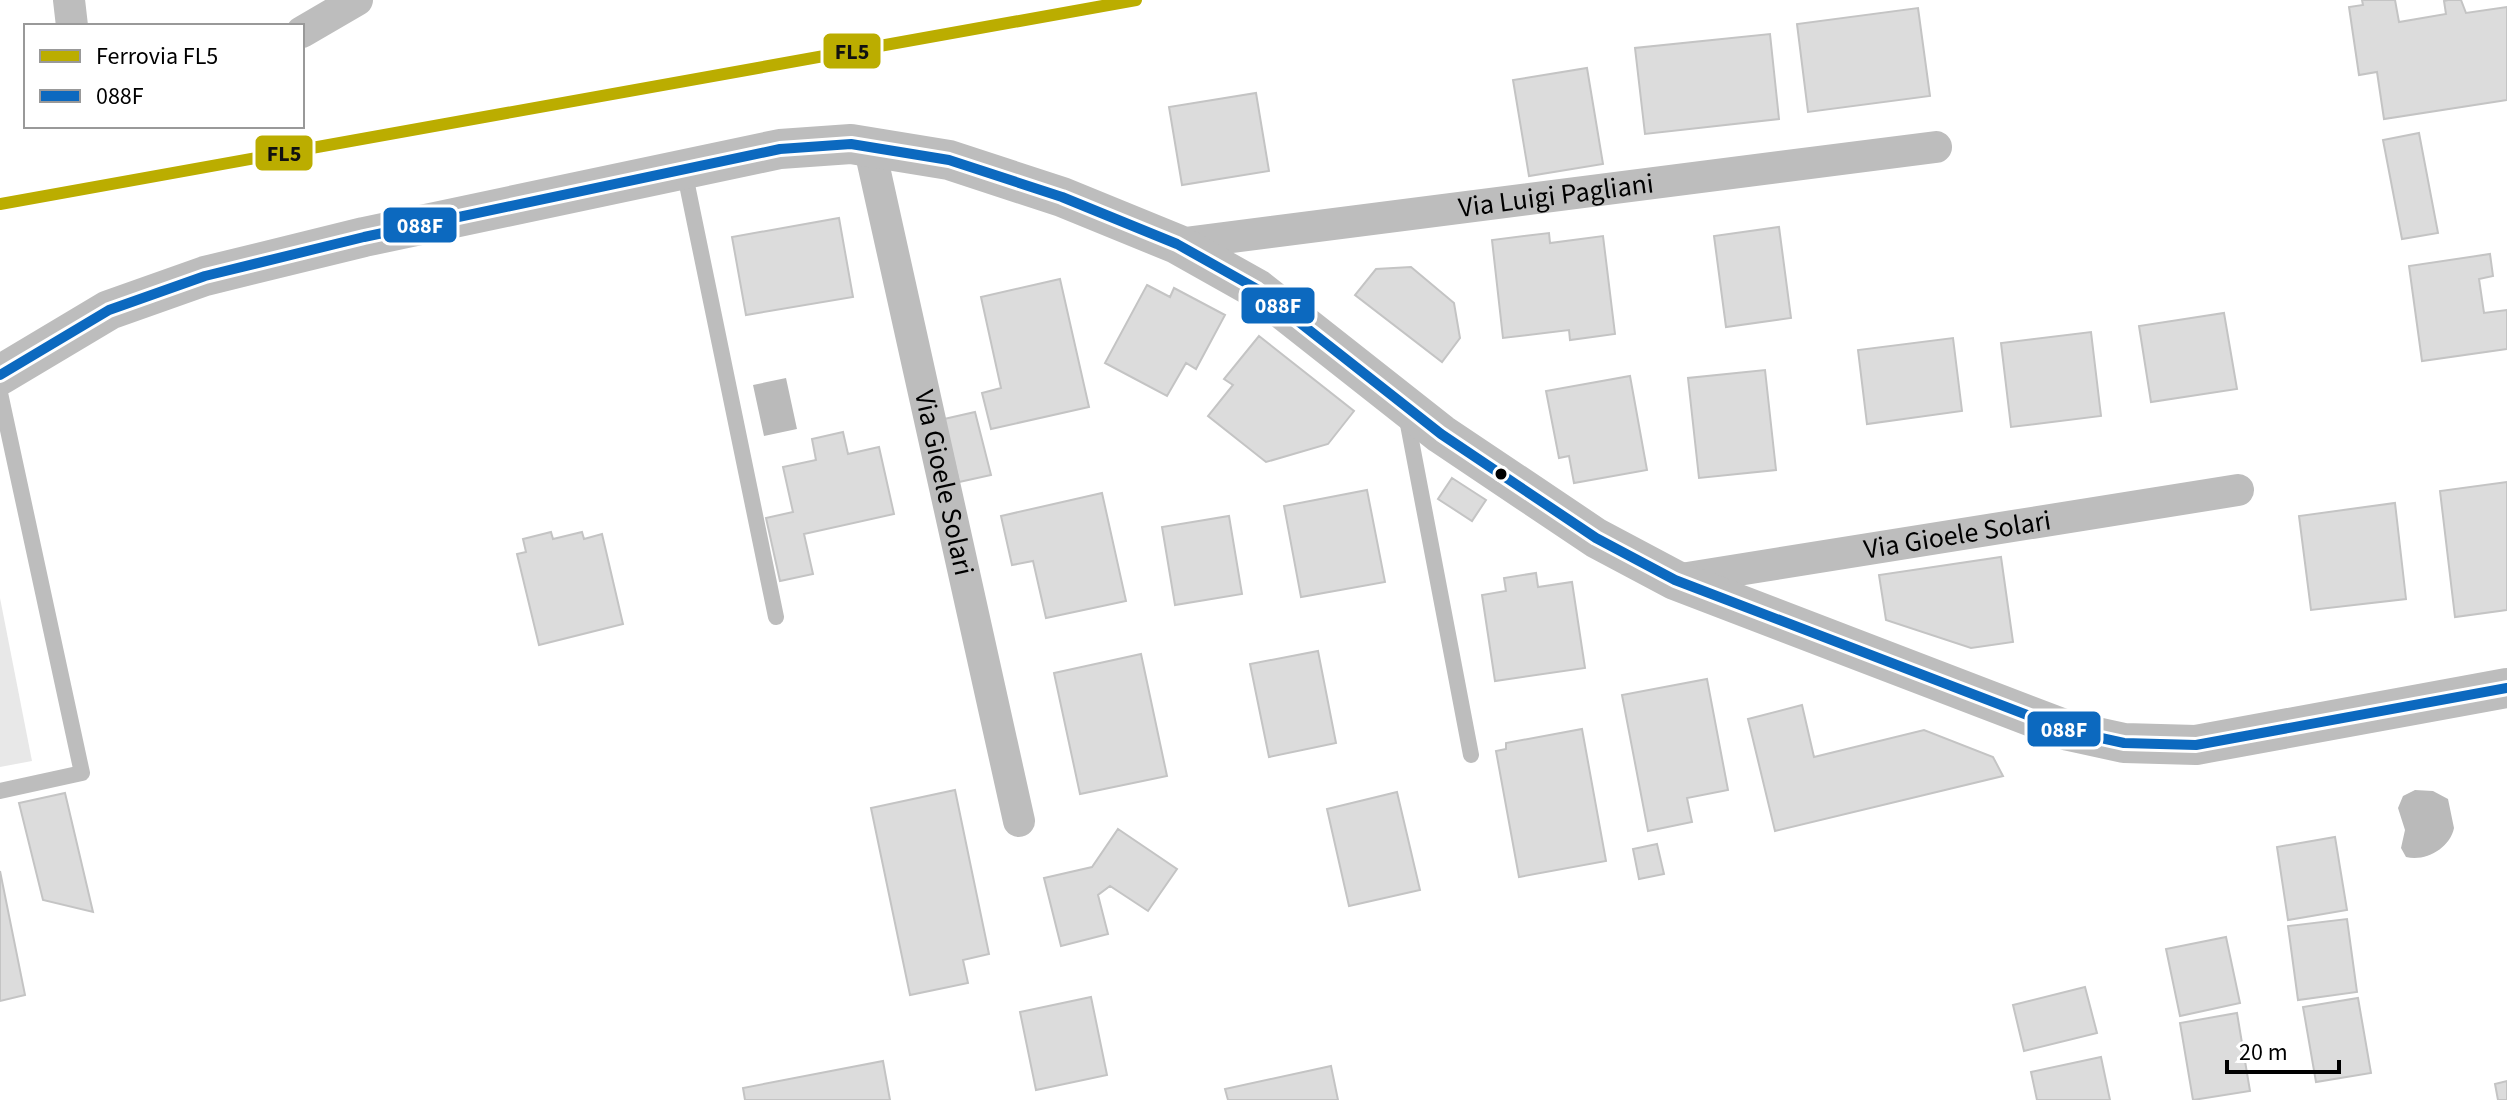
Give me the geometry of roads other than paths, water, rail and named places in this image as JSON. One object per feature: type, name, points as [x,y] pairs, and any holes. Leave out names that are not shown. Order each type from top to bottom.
[{"type":"street","points":[[69,0],[72,24]]},
{"type":"street","points":[[304,31],[357,0]]},
{"type":"street","points":[[0,375],[109,310],[205,276],[364,237],[798,146],[869,145],[917,152],[995,174],[1177,244],[1257,289],[1405,406],[1545,507],[1675,580],[2037,720],[2124,743],[2196,745],[2507,688]]},
{"type":"street","name":"Via Gioele Solari","points":[[869,145],[1019,821]]},
{"type":"street","name":"Via Luigi Pagliani","points":[[1177,244],[1936,147]]},
{"type":"street","name":"Via Gioele Solari","points":[[1675,580],[2238,490]]},
{"type":"lane","points":[[684,170],[776,617]]},
{"type":"lane","points":[[0,393],[82,773],[0,791]]},
{"type":"lane","points":[[1405,406],[1471,755]]},
{"type":"rail line","name":"FL5","points":[[0,204],[1136,0]]}]
